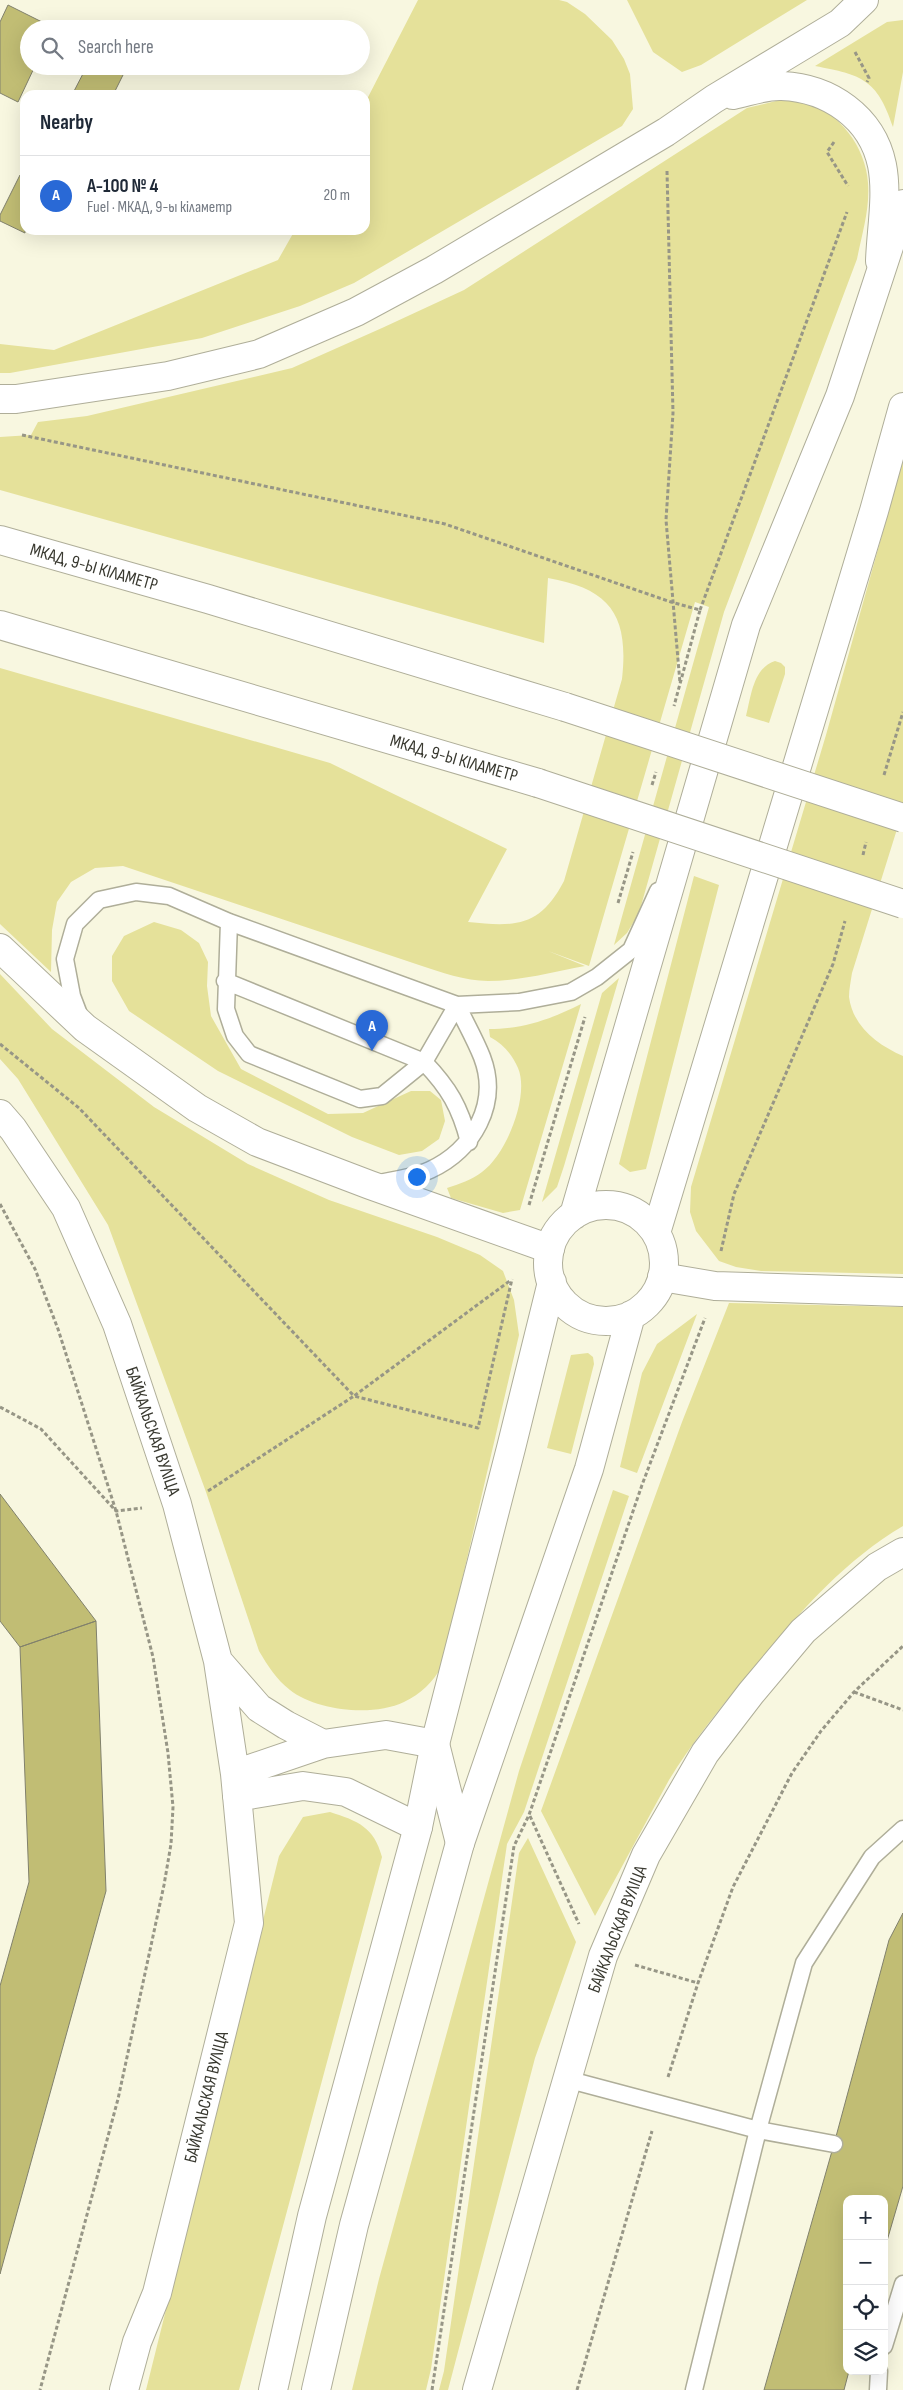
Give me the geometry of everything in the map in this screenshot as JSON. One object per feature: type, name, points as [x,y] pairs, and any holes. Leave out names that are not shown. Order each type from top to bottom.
[{"type":"main road","points":[[0,399],[16,399],[168,376],[259,354],[302,337],[356,312],[434,270],[666,132],[714,99],[840,23],[864,0]]},
{"type":"main road","points":[[714,99],[780,86],[814,92],[831,98],[853,112],[872,135],[882,165],[883,198],[879,273]]},
{"type":"main road","points":[[574,1214],[746,625],[840,396],[903,204]]},
{"type":"main road","points":[[656,1233],[874,511],[903,407]]},
{"type":"main road","name":"МКАД, 9-Ы КІЛАМЕТР","points":[[0,540],[217,602],[565,707],[903,818]]},
{"type":"main road","name":"МКАД, 9-Ы КІЛАМЕТР","points":[[0,625],[538,782],[903,904]]},
{"type":"main road","points":[[0,948],[85,1028],[197,1108],[257,1142],[370,1185],[550,1248]]},
{"type":"main road","name":"БАЙКАЛЬСКАЯ ВУЛІЦА","points":[[0,1114],[13,1129],[66,1208],[117,1324],[177,1504],[218,1661],[236,1786],[249,1923],[157,2293],[137,2342],[124,2390]]},
{"type":"main road","points":[[609,1205],[628,1209],[644,1219],[656,1233],[662,1247],[664,1262],[662,1277],[651,1299],[631,1315],[613,1321],[594,1320],[576,1312],[561,1299],[552,1282],[548,1266],[550,1248],[563,1224],[574,1214],[591,1207],[609,1205]]},
{"type":"main road","points":[[662,1277],[715,1286],[903,1292]]},
{"type":"main road","points":[[273,2390],[312,2216],[418,1827],[435,1744],[552,1282]]},
{"type":"main road","points":[[316,2390],[354,2225],[460,1843],[589,1469],[631,1315]]},
{"type":"main road","name":"БАЙКАЛЬСКАЯ ВУЛІЦА","points":[[477,2390],[603,1956],[646,1855],[705,1753],[751,1693],[803,1631],[877,1567],[903,1552]]},
{"type":"main road","points":[[218,1661],[259,1708],[286,1725],[324,1744]]},
{"type":"main road","points":[[236,1786],[324,1744],[386,1735],[435,1744]]},
{"type":"main road","points":[[435,1744],[460,1843]]},
{"type":"main road","points":[[236,1786],[303,1786],[346,1792],[418,1827]]},
{"type":"lane","points":[[85,1028],[72,996],[65,960],[75,924],[99,900],[136,892],[169,896],[228,922],[457,1005],[519,1002],[571,992],[597,978],[631,950],[688,828]]},
{"type":"lane","points":[[228,922],[225,981],[226,1009],[235,1036],[249,1054],[360,1099],[382,1096],[424,1062],[457,1005]]},
{"type":"lane","points":[[225,981],[424,1062],[444,1082],[464,1121],[469,1142]]},
{"type":"lane","points":[[370,1185],[428,1171],[453,1158],[469,1142],[483,1115],[488,1091],[482,1058],[457,1005]]},
{"type":"lane","points":[[694,2390],[758,2130],[804,1963],[872,1857],[903,1829]]},
{"type":"lane","points":[[566,2079],[758,2130],[834,2144]]},
{"type":"lane","points":[[888,2333],[903,2284]]},
{"type":"lane","points":[[878,2390],[879,2375]]},
{"type":"path","points":[[666,132],[673,413],[666,520],[672,612],[680,686]]},
{"type":"path","points":[[700,610],[850,204]]},
{"type":"path","points":[[882,783],[903,712]]},
{"type":"path","points":[[862,859],[867,840]]},
{"type":"path","points":[[432,2390],[514,1846],[529,1815],[642,1485],[706,1317],[715,1286],[734,1194],[834,964],[846,916]]},
{"type":"path","points":[[0,1044],[79,1108],[354,1396],[478,1428],[512,1279],[354,1396],[206,1492]]},
{"type":"path","points":[[0,1204],[35,1269],[42,1286],[58,1329],[116,1512],[153,1657],[168,1753],[173,1807],[171,1844],[118,2099],[40,2390]]},
{"type":"path","points":[[0,1407],[41,1430],[116,1512]]},
{"type":"path","points":[[577,2390],[660,2103],[698,1984],[733,1887],[792,1773],[821,1731],[854,1692],[903,1646]]},
{"type":"path","points":[[854,1692],[903,1710]]},
{"type":"path","points":[[529,1815],[581,1926]]},
{"type":"shaded area","points":[[418,0],[559,0],[567,2],[585,14],[612,40],[624,59],[630,74],[633,109],[622,126],[354,283],[300,306],[202,338],[10,373],[0,373],[0,344],[54,350],[278,260],[292,235],[370,235],[370,93]]},
{"type":"shaded area","points":[[627,0],[807,0],[701,65],[682,72],[653,52]]},
{"type":"shaded area","points":[[903,20],[903,72],[893,127],[881,98],[866,82],[845,73],[815,66],[887,22]]},
{"type":"shaded area","points":[[776,101],[800,101],[816,106],[828,113],[848,132],[856,144],[866,170],[868,202],[865,221],[857,259],[724,612],[639,913],[627,933],[614,945],[709,607],[695,602],[589,966],[548,951],[585,966],[512,979],[479,981],[462,978],[123,866],[95,868],[71,882],[57,902],[52,930],[51,972],[0,924],[0,668],[330,763],[507,849],[468,922],[500,924],[525,921],[536,916],[546,908],[564,881],[622,679],[622,638],[618,622],[611,609],[601,598],[570,583],[548,578],[544,643],[0,490],[0,437],[31,435],[38,422],[87,416],[292,368],[464,290],[747,108]]},
{"type":"shaded area","points":[[903,460],[903,810],[852,973],[849,997],[851,1008],[868,1034],[903,1056],[903,1274],[761,1271],[736,1267],[719,1261],[696,1231],[690,1212],[691,1187],[826,735]]},
{"type":"shaded area","points":[[775,661],[785,667],[785,674],[769,723],[746,716],[757,676]]},
{"type":"shaded area","points":[[694,876],[719,885],[646,1169],[630,1172],[619,1164]]},
{"type":"shaded area","points":[[154,922],[181,930],[199,943],[208,962],[207,986],[211,1016],[241,1069],[328,1114],[363,1113],[411,1091],[430,1091],[441,1100],[445,1121],[439,1139],[422,1151],[399,1155],[352,1137],[218,1071],[129,1011],[112,981],[112,956],[124,936]]},
{"type":"shaded area","points":[[0,974],[52,1029],[154,1107],[248,1164],[329,1200],[437,1237],[480,1255],[503,1271],[514,1300],[519,1335],[442,1666],[426,1687],[410,1699],[391,1707],[361,1710],[346,1710],[315,1703],[301,1697],[285,1686],[259,1651],[206,1492],[108,1225],[18,1079],[0,1059]]},
{"type":"shaded area","points":[[619,978],[557,1187],[542,1202],[602,993]]},
{"type":"shaded area","points":[[581,1004],[520,1210],[503,1213],[451,1198],[447,1188],[478,1175],[491,1164],[507,1139],[518,1109],[521,1080],[518,1068],[507,1050],[490,1037],[489,1029],[526,1025]]},
{"type":"shaded area","points":[[729,1303],[903,1307],[903,1526],[858,1557],[818,1594],[781,1635],[716,1714],[669,1780],[595,1916],[541,1811],[682,1422]]},
{"type":"shaded area","points":[[697,1314],[637,1473],[620,1467],[642,1373],[657,1344]]},
{"type":"shaded area","points":[[588,1353],[593,1357],[594,1364],[571,1454],[547,1448],[571,1355]]},
{"type":"shaded area","points":[[613,1490],[629,1496],[524,1812],[507,1844],[431,2369],[426,2390],[352,2390],[379,2279],[519,1771]]},
{"type":"shaded area","points":[[330,1812],[357,1822],[369,1832],[379,1847],[382,1857],[239,2390],[146,2390],[279,1856],[303,1817]]},
{"type":"shaded area","points":[[528,1838],[576,1942],[535,2058],[448,2390],[439,2390],[444,2371],[519,1853]]},
{"type":"building","points":[[8,5],[38,20],[20,20],[20,75],[31,75],[24,90],[20,90],[18,102],[0,93],[0,22]]},
{"type":"building","points":[[82,75],[123,75],[116,90],[75,90]]},
{"type":"building","points":[[20,175],[20,231],[0,221],[0,215]]},
{"type":"building","points":[[0,1494],[96,1621],[20,1647],[0,1621]]},
{"type":"building","points":[[96,1621],[106,1891],[0,2274],[0,1986],[29,1882],[20,1647]]},
{"type":"building","points":[[903,1913],[903,2186],[888,2237],[888,2195],[843,2195],[843,2375],[848,2375],[844,2390],[764,2390],[834,2144],[889,1940]]},
{"type":"place","name":"А-100 № 4","points":[[372,1051]]}]
